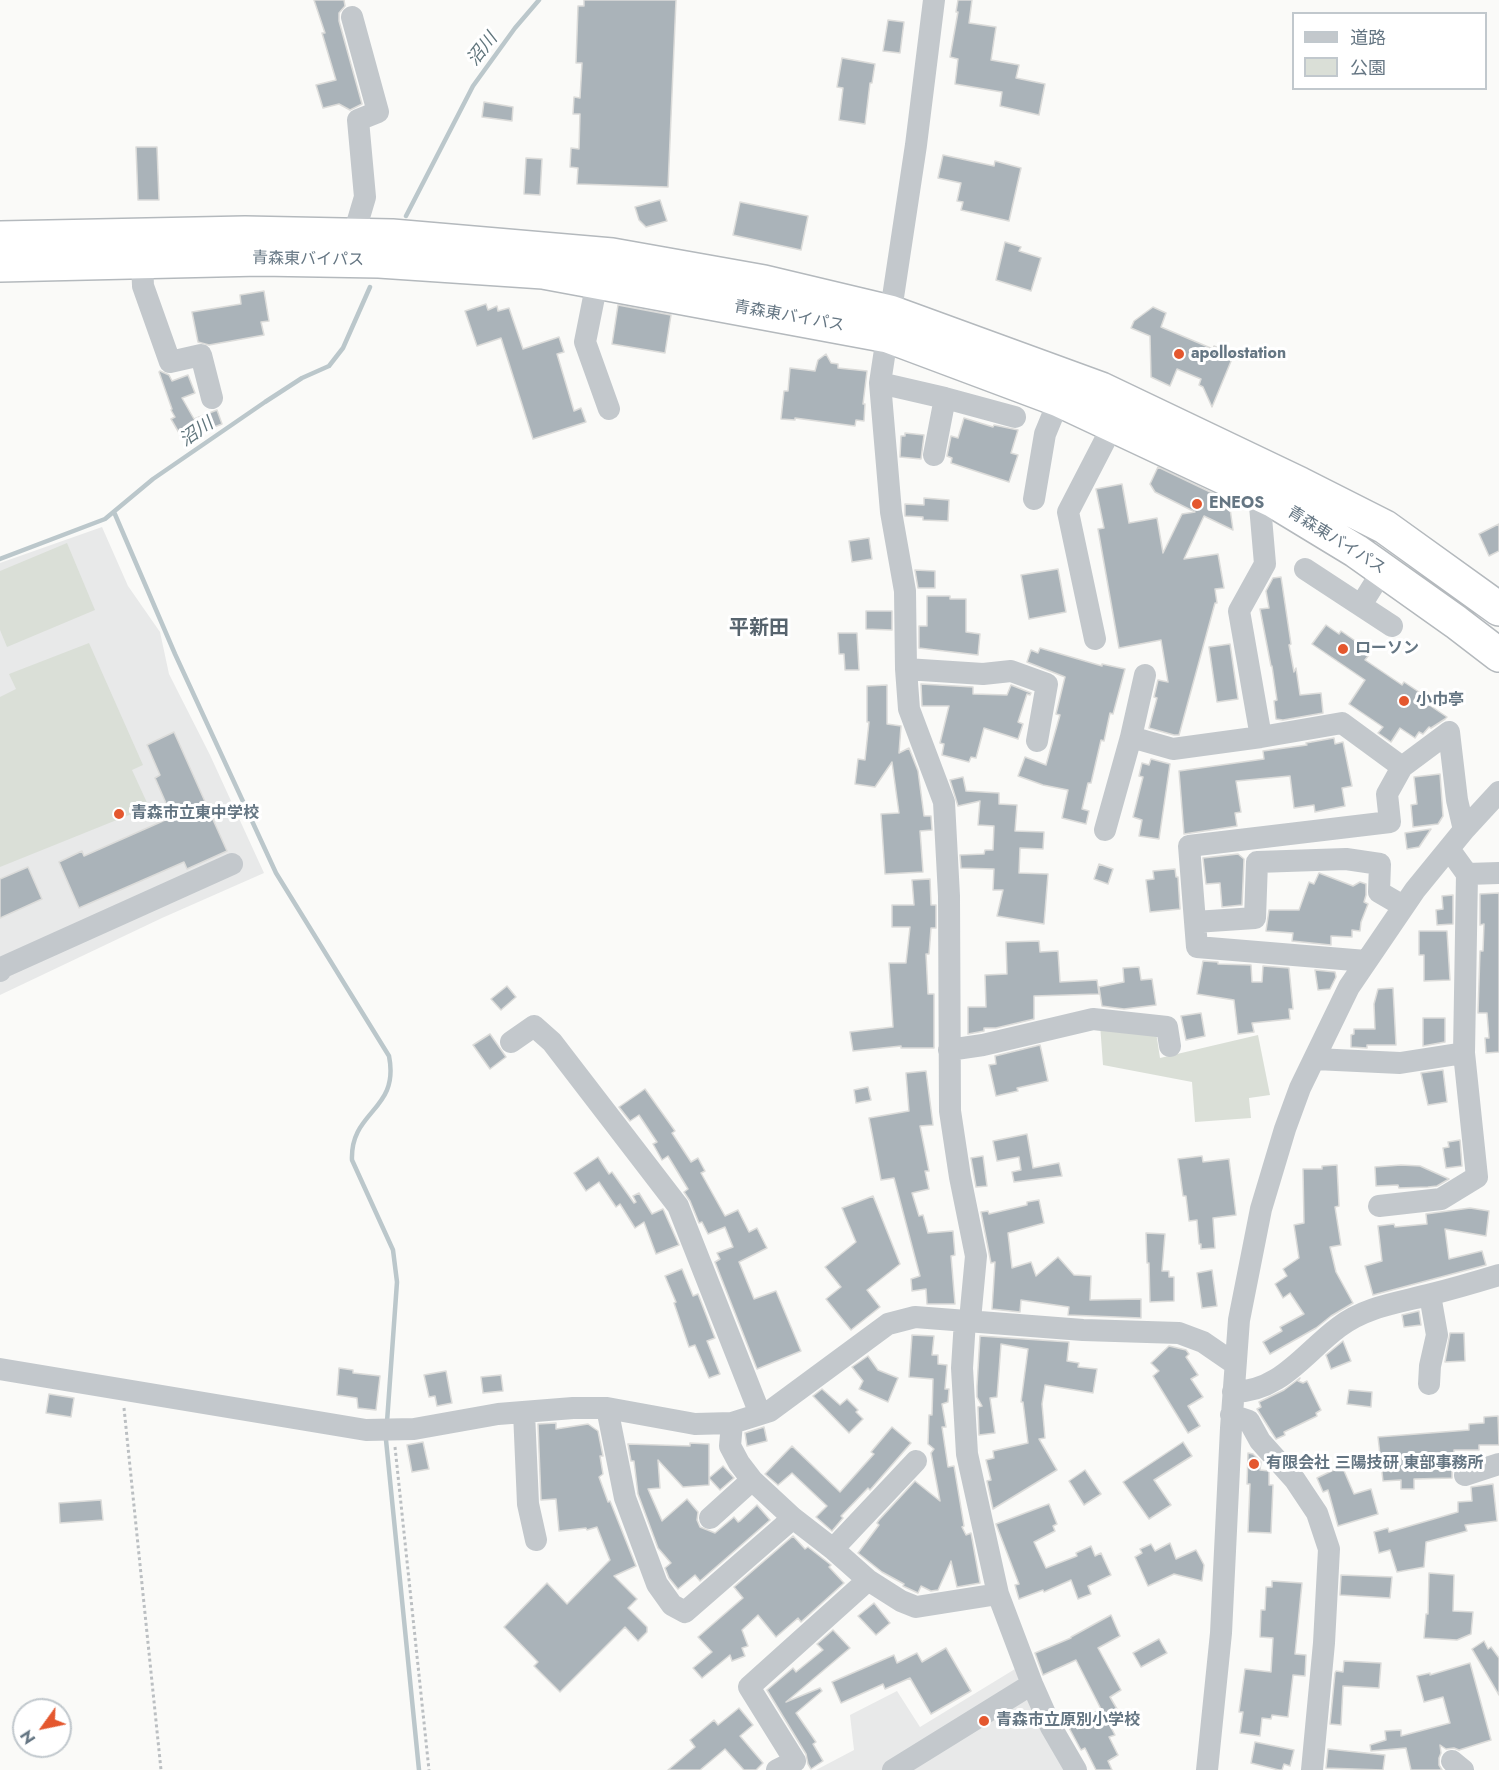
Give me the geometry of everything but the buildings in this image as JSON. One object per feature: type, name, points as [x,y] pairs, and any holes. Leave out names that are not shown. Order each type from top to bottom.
[{"type":"highway","name":"青森東バイパス","points":[[0,238],[245,233],[353,248],[379,261],[543,272],[597,282],[889,324],[1059,400],[1259,494],[1356,551],[1499,655]]},
{"type":"highway","name":"青森東バイパス","points":[[0,265],[260,259],[353,248],[392,236],[612,255],[764,282],[889,324],[1101,389],[1385,527],[1499,609]]},
{"type":"street","points":[[934,0],[916,145],[880,383],[891,512],[905,591],[909,708],[944,801],[949,896],[950,1112],[975,1256],[962,1368],[967,1454],[998,1594],[1051,1727],[1076,1770]]},
{"type":"street","points":[[352,17],[378,112],[358,120],[365,197],[353,248]]},
{"type":"street","points":[[142,262],[143,286],[170,362],[201,355],[212,398]]},
{"type":"street","points":[[597,282],[585,342],[609,409]]},
{"type":"street","points":[[880,383],[1015,417]]},
{"type":"street","points":[[934,455],[945,398]]},
{"type":"street","points":[[1034,499],[1045,434],[1059,400]]},
{"type":"street","points":[[1095,639],[1068,512],[1113,425]]},
{"type":"street","points":[[1259,494],[1265,564],[1239,611],[1261,737]]},
{"type":"street","points":[[1305,569],[1392,626]]},
{"type":"street","points":[[1361,605],[1383,570]]},
{"type":"street","points":[[906,669],[983,674],[1011,671],[1047,684],[1037,741]]},
{"type":"street","points":[[1105,830],[1131,738],[1144,675]]},
{"type":"street","points":[[1131,738],[1173,748],[1261,737],[1342,723],[1402,767]]},
{"type":"street","points":[[1366,961],[1197,947],[1190,846],[1390,822],[1387,794],[1402,767],[1449,732],[1457,800],[1464,830]]},
{"type":"street","points":[[1207,1770],[1221,1633],[1231,1414],[1239,1320],[1261,1209],[1300,1088],[1349,987],[1403,906],[1464,830],[1499,792]]},
{"type":"street","points":[[1379,1206],[1441,1199],[1477,1177],[1464,1053],[1467,874],[1449,849]]},
{"type":"street","points":[[1195,922],[1255,918],[1257,862],[1346,859],[1380,864],[1379,892],[1403,906]]},
{"type":"street","points":[[0,971],[1,968],[232,864]]},
{"type":"street","points":[[1467,874],[1499,873]]},
{"type":"street","points":[[949,1050],[983,1046],[1093,1019],[1167,1027],[1170,1046]]},
{"type":"street","points":[[511,1042],[534,1026],[552,1042],[678,1206],[760,1414]]},
{"type":"street","points":[[1315,1059],[1400,1063],[1464,1053]]},
{"type":"street","points":[[1233,1392],[1249,1392],[1266,1387],[1291,1369],[1339,1326],[1368,1310],[1499,1275]]},
{"type":"street","points":[[1429,1384],[1430,1366],[1437,1335],[1430,1295]]},
{"type":"street","points":[[0,1369],[366,1430],[393,1431],[524,1412],[573,1408],[607,1408],[695,1424],[732,1423],[770,1411],[888,1324],[915,1317],[1092,1330],[1179,1333],[1203,1342],[1235,1364]]},
{"type":"street","points":[[607,1408],[625,1498],[657,1584],[672,1605],[685,1612],[793,1518]]},
{"type":"street","points":[[524,1412],[528,1504],[536,1540]]},
{"type":"street","points":[[1231,1414],[1249,1421],[1260,1441],[1295,1480],[1317,1513],[1329,1549],[1324,1643],[1312,1770]]},
{"type":"street","points":[[732,1423],[730,1446],[752,1480],[793,1518],[868,1580],[901,1601],[916,1607],[998,1594]]},
{"type":"street","points":[[833,1549],[916,1461]]},
{"type":"street","points":[[1465,1475],[1499,1464]]},
{"type":"street","points":[[710,1518],[752,1480]]},
{"type":"street","points":[[777,1770],[795,1761],[749,1687],[868,1580]]},
{"type":"street","points":[[892,1770],[1032,1684]]},
{"type":"path","points":[[122,1389],[161,1770]]},
{"type":"path","points":[[393,1431],[429,1770]]},
{"type":"shaded area","name":"青森市立東中学校","points":[[102,527],[128,586],[160,632],[169,674],[210,755],[264,873],[162,918],[0,995],[0,563]]},
{"type":"shaded area","name":"青森市立原別小学校","points":[[1015,1669],[1066,1770],[816,1770],[854,1750],[850,1715],[897,1691],[920,1727]]},
{"type":"green space","points":[[67,543],[95,610],[7,647],[0,630],[0,571]]},
{"type":"green space","points":[[89,643],[143,765],[132,770],[149,807],[0,867],[0,697],[16,689],[9,674]]},
{"type":"green space","points":[[1100,1024],[1156,1032],[1160,1058],[1258,1035],[1270,1095],[1249,1098],[1251,1118],[1195,1122],[1192,1082],[1103,1065]]},
{"type":"waterway","name":"沼川","points":[[406,216],[473,86],[515,28],[539,0]]},
{"type":"waterway","name":"沼川","points":[[0,559],[105,519],[153,479],[265,402],[302,378],[329,366],[343,348],[370,287]]},
{"type":"waterway","points":[[114,512],[175,654],[276,873],[389,1056],[388,1088],[382,1100],[358,1130],[353,1143],[352,1160],[393,1250],[397,1282],[387,1422]]},
{"type":"waterway","points":[[386,1440],[419,1770]]},
{"type":"place","name":"apollostation","points":[[1179,354]]},
{"type":"place","name":"ENEOS","points":[[1197,504]]},
{"type":"place","name":"ローソン","points":[[1343,649]]},
{"type":"place","name":"小巾亭","points":[[1404,701]]},
{"type":"place","name":"青森市立東中学校","points":[[119,814]]},
{"type":"place","name":"有限会社 三陽技研 東部事務所","points":[[1254,1464]]},
{"type":"place","name":"青森市立原別小学校","points":[[984,1721]]},
{"type":"district","name":"平新田","points":[[759,629]]}]
